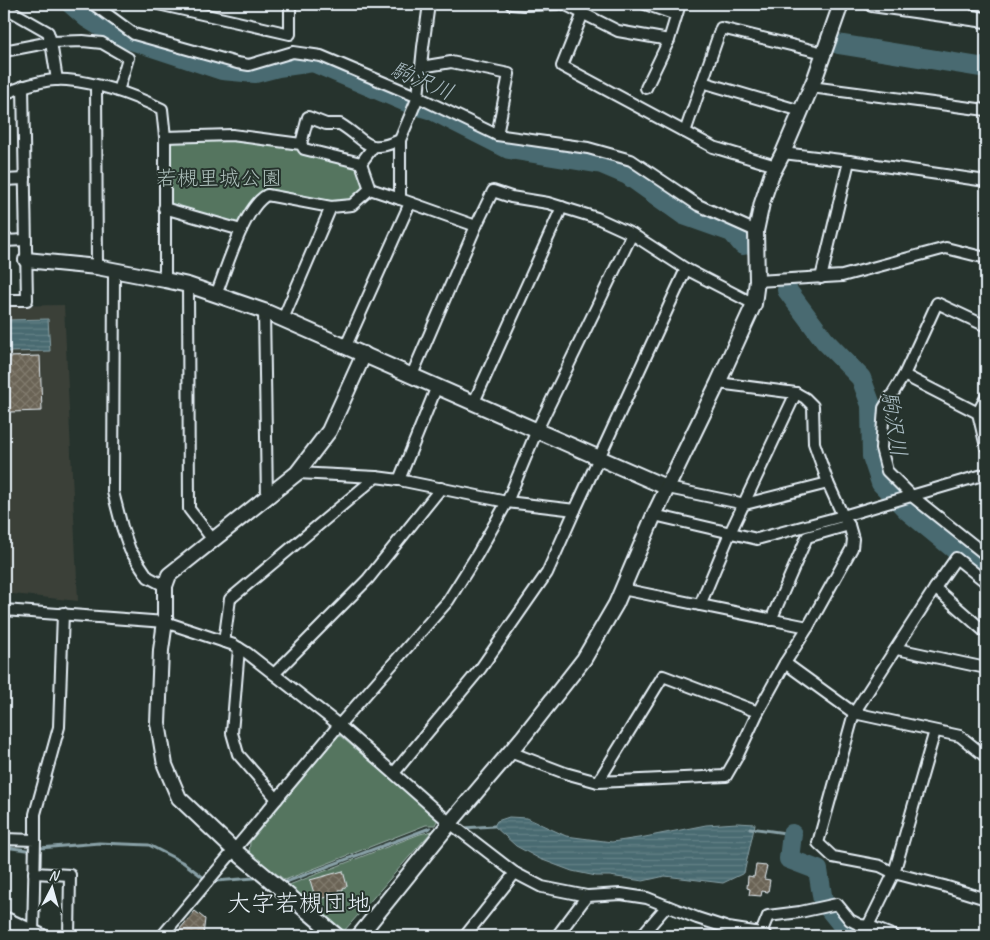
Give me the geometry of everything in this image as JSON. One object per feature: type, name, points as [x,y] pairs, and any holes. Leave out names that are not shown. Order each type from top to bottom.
[{"type":"street","points":[[93,4],[134,34],[248,65],[293,52],[322,56],[418,97],[497,135],[588,148],[631,160],[698,205],[756,231]]},
{"type":"street","points":[[158,4],[290,34]]},
{"type":"street","points":[[290,4],[290,34],[293,52]]},
{"type":"street","points":[[345,348],[405,201],[400,140],[418,97],[429,4]]},
{"type":"street","points":[[511,4],[559,4]]},
{"type":"street","points":[[564,4],[618,31],[669,40]]},
{"type":"street","points":[[646,4],[676,15]]},
{"type":"street","points":[[646,88],[669,40],[680,4]]},
{"type":"street","points":[[358,936],[584,659],[616,604],[654,516],[754,304],[757,281],[756,231],[762,203],[771,176],[783,153],[811,87],[841,4]]},
{"type":"street","points":[[872,4],[965,10],[986,20]]},
{"type":"street","points":[[4,7],[48,32],[57,80]]},
{"type":"street","points":[[583,13],[562,66],[713,147],[776,166]]},
{"type":"street","points":[[685,132],[721,28],[824,53]]},
{"type":"street","points":[[4,51],[51,42],[83,41],[102,43],[128,58],[118,91]]},
{"type":"street","points":[[421,67],[451,62],[509,74],[497,135]]},
{"type":"street","points":[[4,94],[23,86],[67,80],[128,94],[162,109],[165,137],[165,280]]},
{"type":"street","points":[[702,82],[801,111]]},
{"type":"street","points":[[4,300],[27,300],[23,86]]},
{"type":"street","points":[[96,86],[98,267]]},
{"type":"street","points":[[811,87],[986,110]]},
{"type":"street","points":[[300,144],[308,117],[326,124],[340,124],[373,147],[386,146],[400,140]]},
{"type":"street","points":[[165,137],[232,136],[300,144],[304,149],[361,163]]},
{"type":"street","points":[[361,163],[373,147]]},
{"type":"street","points":[[783,153],[986,181]]},
{"type":"street","points":[[821,278],[849,161]]},
{"type":"street","points":[[361,163],[370,189]]},
{"type":"street","points":[[4,180],[25,179]]},
{"type":"street","points":[[370,189],[476,226]]},
{"type":"street","points":[[216,295],[241,230],[260,198],[266,194],[331,207],[352,205],[370,189]]},
{"type":"street","points":[[412,375],[493,191],[512,197],[548,203],[597,218],[632,234],[686,269],[754,304]]},
{"type":"street","points":[[283,319],[331,207]]},
{"type":"street","points":[[474,402],[562,207]]},
{"type":"street","points":[[164,208],[241,230]]},
{"type":"street","points":[[162,936],[339,725],[448,601],[507,502],[537,430],[632,234]]},
{"type":"street","points":[[4,241],[26,240]]},
{"type":"street","points":[[757,281],[842,276],[946,248],[986,258]]},
{"type":"street","points":[[26,260],[98,267],[165,280],[188,285],[264,311],[668,488],[745,504],[828,484]]},
{"type":"street","points":[[394,773],[481,668],[547,573],[686,269]]},
{"type":"street","points":[[114,270],[113,492],[130,550],[148,577],[165,586]]},
{"type":"street","points":[[188,285],[189,509],[213,540]]},
{"type":"street","points":[[986,326],[937,302],[904,375],[884,408],[881,448],[887,471],[910,497],[986,555]]},
{"type":"street","points":[[264,311],[267,499]]},
{"type":"street","points":[[337,936],[234,850],[178,798],[165,765],[158,723],[160,659],[165,622],[165,586],[169,575],[297,474],[329,431],[364,354]]},
{"type":"street","points":[[904,375],[978,413]]},
{"type":"street","points":[[510,752],[565,773],[598,782],[726,776],[737,757],[758,712],[852,548],[853,539],[849,525],[828,484],[814,443],[813,406],[796,393],[718,383]]},
{"type":"street","points":[[399,480],[437,386]]},
{"type":"street","points":[[700,605],[730,533],[796,393]]},
{"type":"street","points":[[986,397],[978,413],[986,447]]},
{"type":"street","points":[[297,474],[376,477],[442,488],[507,502],[575,510]]},
{"type":"street","points":[[654,516],[757,539],[879,506],[986,474]]},
{"type":"street","points":[[224,642],[230,599],[376,477]]},
{"type":"street","points":[[274,674],[368,579],[442,488]]},
{"type":"street","points":[[771,620],[807,538],[849,525]]},
{"type":"street","points":[[986,582],[956,558],[934,588],[897,649],[854,713],[818,843],[833,858],[880,866],[894,874],[986,899]]},
{"type":"street","points":[[934,588],[984,631]]},
{"type":"street","points":[[622,589],[808,627]]},
{"type":"street","points":[[4,610],[165,622],[238,648],[339,725],[450,823],[515,874],[542,887],[588,896],[621,894],[648,898],[728,928],[760,935],[768,916],[837,904],[850,920],[860,925],[866,931],[894,936]]},
{"type":"street","points":[[4,919],[36,935],[35,814],[59,727],[63,613]]},
{"type":"street","points":[[238,648],[232,733],[238,754],[277,799]]},
{"type":"street","points":[[897,649],[986,668]]},
{"type":"street","points":[[785,663],[854,713],[960,736],[986,758]]},
{"type":"street","points":[[598,782],[663,676],[758,712]]},
{"type":"street","points":[[866,931],[894,874],[935,730]]},
{"type":"street","points":[[4,839],[35,840]]},
{"type":"street","points":[[34,873],[70,875],[69,936]]},
{"type":"street","points":[[465,936],[515,874]]},
{"type":"street","points":[[556,936],[588,896]]},
{"type":"street","points":[[642,936],[666,906]]},
{"type":"shaded area","points":[[64,305],[78,601],[4,593],[4,306]]},
{"type":"green space","name":"若槻里城公園","points":[[170,137],[268,141],[361,163],[367,184],[354,202],[329,204],[262,191],[244,223],[236,226],[169,206]]},
{"type":"green space","points":[[339,735],[438,819],[435,825],[426,825],[285,880],[249,853],[250,842]]},
{"type":"green space","points":[[432,831],[344,931],[289,885],[420,834]]},
{"type":"water","points":[[48,319],[50,351],[8,352],[7,320]]},
{"type":"water","points":[[509,817],[527,818],[566,836],[612,842],[706,825],[755,824],[744,873],[723,883],[665,876],[643,881],[596,876],[572,871],[540,859],[516,846],[494,826],[497,821]]},
{"type":"building","points":[[40,356],[42,411],[10,412],[8,357]]},
{"type":"building","points":[[756,865],[767,866],[764,879],[770,880],[768,892],[762,891],[761,896],[749,895],[750,889],[747,888],[748,876],[754,877]]},
{"type":"building","points":[[343,871],[347,886],[343,890],[339,890],[340,894],[316,900],[310,880]]},
{"type":"building","points":[[195,911],[205,919],[203,936],[174,936]]},
{"type":"waterway","name":"駒沢川","points":[[71,4],[87,18],[113,34],[222,70],[255,73],[278,67],[313,62],[409,103],[432,110],[509,149],[602,164],[628,175],[684,215],[732,232],[743,245]]},
{"type":"waterway","points":[[838,44],[986,68]]},
{"type":"waterway","name":"駒沢川","points":[[787,290],[825,341],[861,378],[871,405],[872,456],[881,483],[908,511],[986,575]]},
{"type":"waterway","points":[[463,828],[494,826]]},
{"type":"waterway","points":[[286,882],[430,828]]},
{"type":"waterway","points":[[750,828],[792,834]]},
{"type":"waterway","points":[[792,834],[789,859],[818,870],[823,901],[847,931],[864,936]]},
{"type":"waterway","points":[[40,848],[99,843],[149,845],[184,863],[204,878]]},
{"type":"waterway","points":[[4,847],[27,850]]},
{"type":"waterway","points":[[216,881],[254,878]]},
{"type":"district","name":"大字若槻団地","points":[[299,903]]}]
